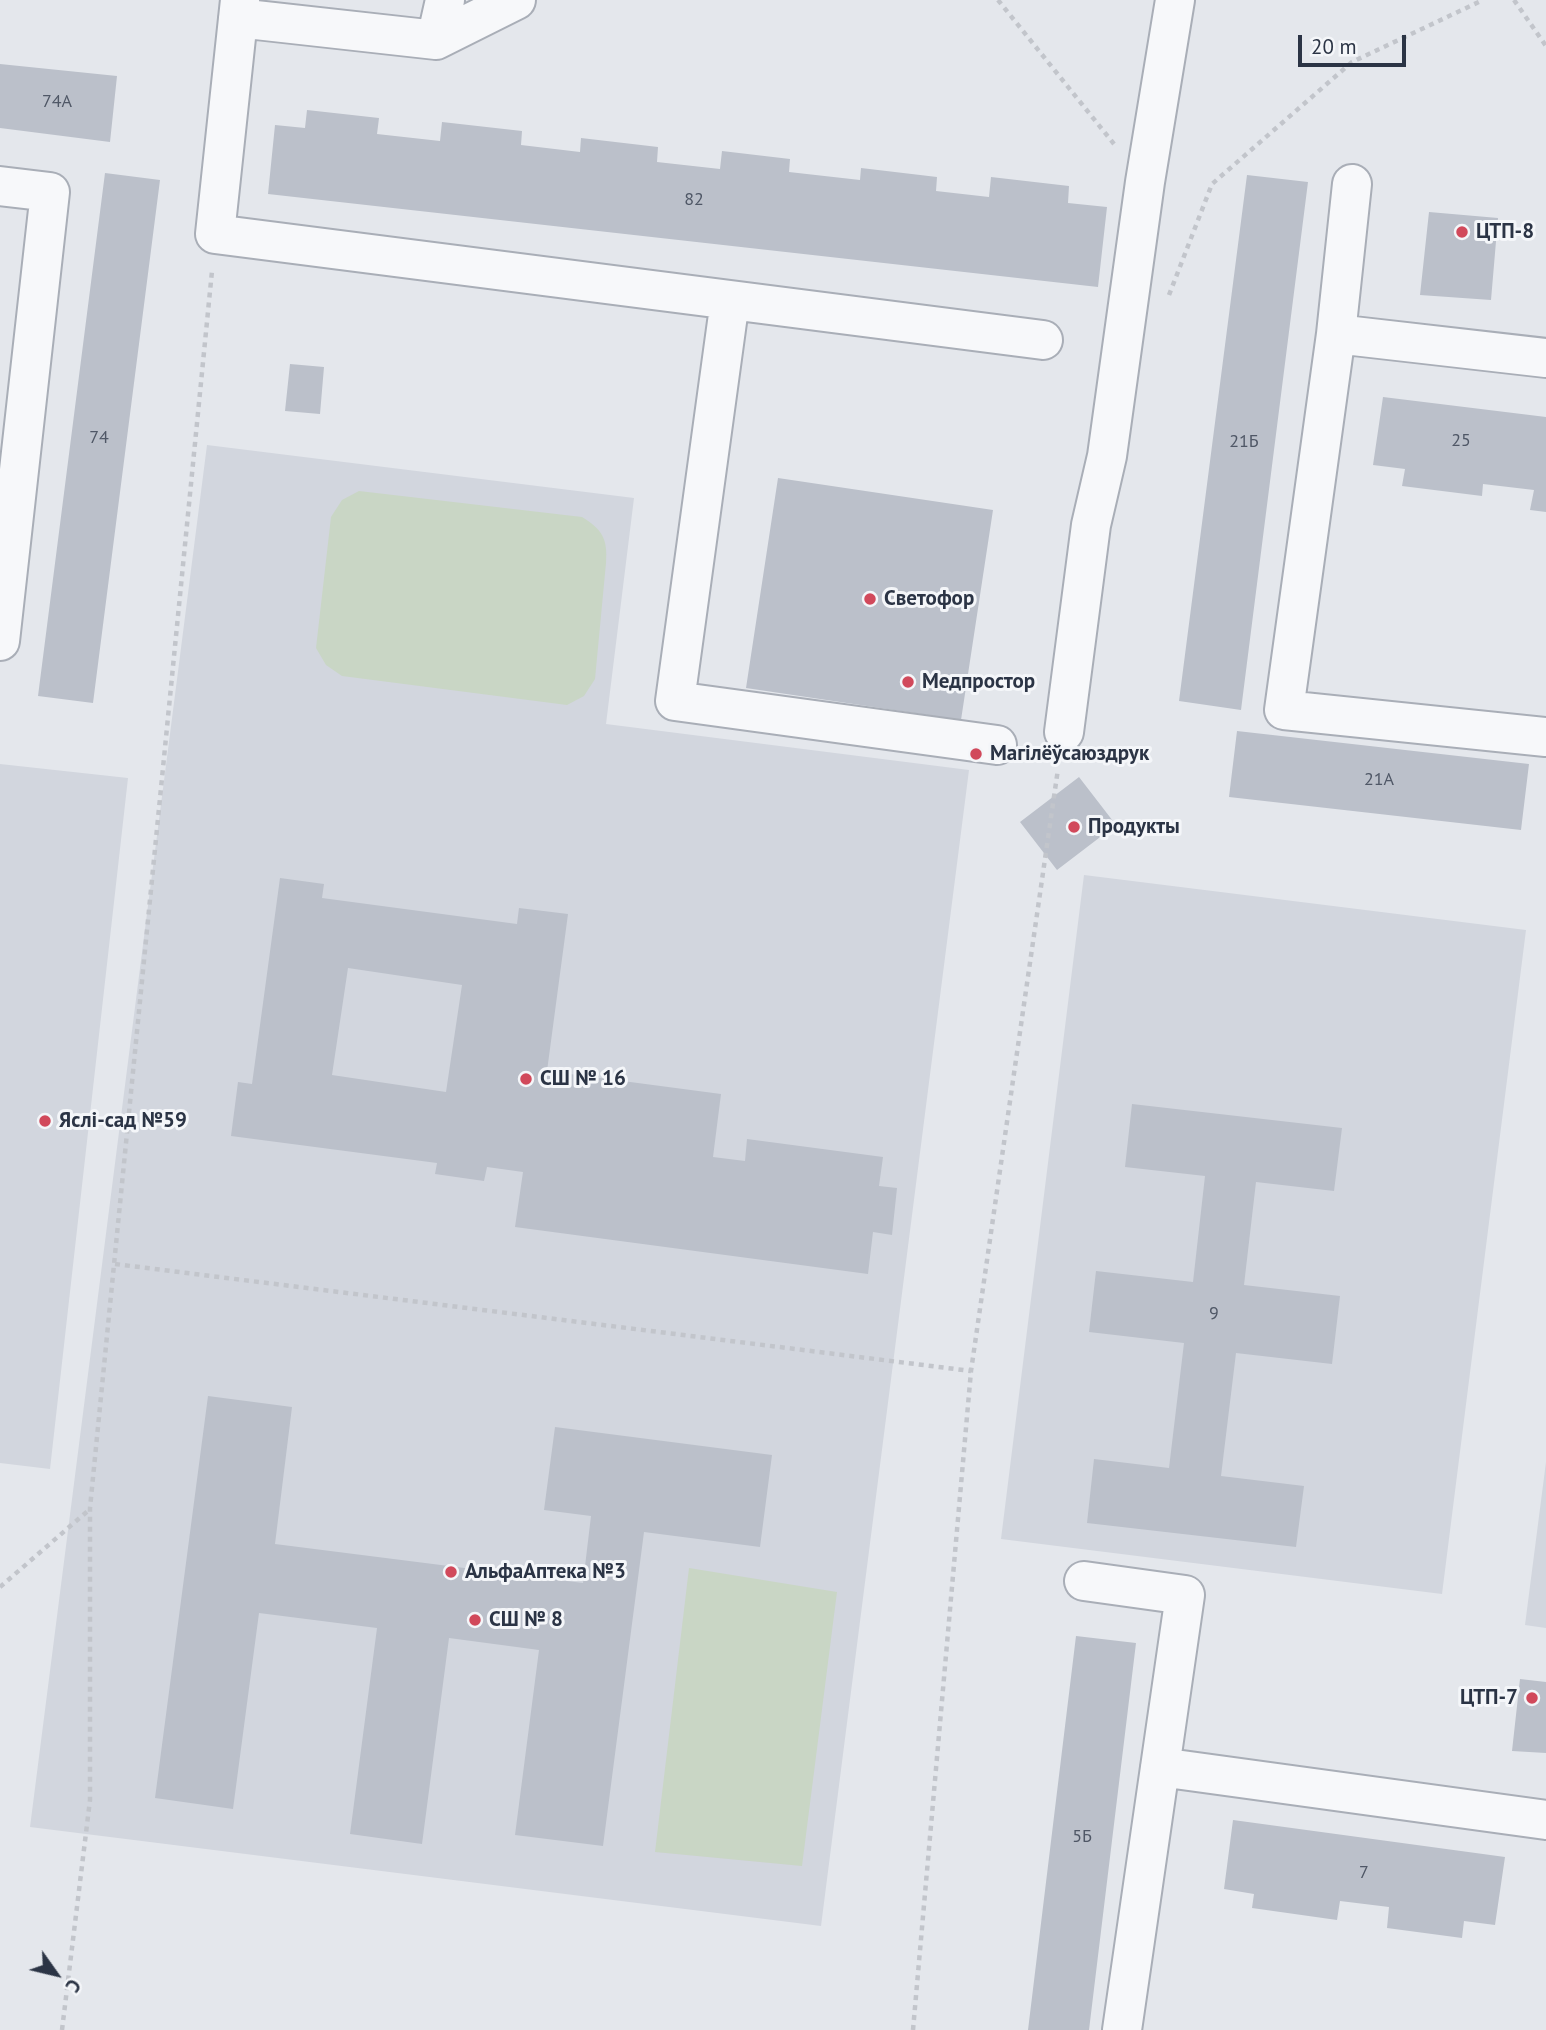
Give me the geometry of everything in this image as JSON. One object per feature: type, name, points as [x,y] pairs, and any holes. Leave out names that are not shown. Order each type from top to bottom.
[{"type":"lane","points":[[436,40],[445,0]]},
{"type":"lane","points":[[516,0],[436,40],[239,9],[215,234],[1043,340]]},
{"type":"lane","points":[[1064,733],[1091,525],[1107,456],[1144,182],[1175,0]]},
{"type":"lane","points":[[1352,184],[1336,334],[1284,710],[1546,737]]},
{"type":"lane","points":[[0,186],[50,192],[11,447],[0,640]]},
{"type":"lane","points":[[730,300],[675,701],[996,746]]},
{"type":"lane","points":[[1336,334],[1546,358]]},
{"type":"lane","points":[[1084,1581],[1185,1595],[1122,2030]]},
{"type":"lane","points":[[1160,1767],[1546,1821]]},
{"type":"path","points":[[998,0],[1144,182]]},
{"type":"path","points":[[1167,301],[1212,184],[1352,62],[1483,0]]},
{"type":"path","points":[[1514,0],[1546,46]]},
{"type":"path","points":[[62,2030],[90,1800],[90,1508],[215,234]]},
{"type":"path","points":[[913,2030],[971,1371],[1064,733]]},
{"type":"path","points":[[115,1264],[971,1371]]},
{"type":"path","points":[[0,1587],[90,1508]]},
{"type":"shaded area","points":[[207,445],[634,498],[606,724],[969,770],[821,1926],[30,1827]]},
{"type":"shaded area","name":"Яслі-сад №59","points":[[0,764],[128,778],[50,1469],[0,1463]]},
{"type":"shaded area","points":[[1084,875],[1526,930],[1442,1594],[1001,1539]]},
{"type":"shaded area","points":[[1546,1462],[1546,1628],[1525,1625]]},
{"type":"green space","points":[[359,491],[582,517],[599,530],[605,541],[606,563],[595,679],[584,696],[567,705],[342,676],[326,665],[316,648],[331,517],[342,500]]},
{"type":"green space","points":[[689,1568],[837,1592],[802,1866],[655,1852]]},
{"type":"building","points":[[0,64],[117,76],[110,142],[0,128]]},
{"type":"building","points":[[307,110],[379,118],[377,134],[440,141],[442,122],[522,131],[521,145],[580,152],[581,138],[658,147],[657,162],[720,169],[722,151],[790,159],[789,172],[860,180],[861,168],[937,177],[936,191],[989,197],[991,177],[1069,186],[1068,203],[1107,207],[1098,287],[268,194],[275,125],[305,128]]},
{"type":"building","points":[[105,173],[160,180],[93,703],[38,696]]},
{"type":"building","points":[[1247,175],[1308,182],[1241,710],[1179,701]]},
{"type":"building","points":[[1429,212],[1498,218],[1491,300],[1420,295]]},
{"type":"building","points":[[290,364],[324,367],[320,414],[285,411]]},
{"type":"building","points":[[1383,397],[1546,417],[1546,512],[1530,510],[1534,490],[1483,484],[1482,496],[1402,486],[1405,469],[1373,465]]},
{"type":"building","name":"Светофор","points":[[778,478],[993,510],[961,720],[746,688]]},
{"type":"building","points":[[1237,731],[1529,764],[1521,830],[1229,797]]},
{"type":"building","points":[[1079,777],[1116,825],[1057,870],[1020,822]]},
{"type":"building","name":"СШ № 16","points":[[280,878],[324,884],[322,898],[517,924],[519,908],[568,914],[547,1071],[721,1094],[713,1157],[745,1161],[747,1139],[883,1157],[879,1186],[897,1188],[892,1235],[873,1232],[868,1274],[515,1227],[523,1172],[487,1167],[484,1181],[435,1174],[437,1163],[231,1136],[238,1082],[252,1084]],"holes":[[[348,968],[462,985],[446,1092],[332,1075]]]},
{"type":"building","points":[[1132,1104],[1342,1128],[1334,1191],[1256,1182],[1244,1285],[1340,1296],[1332,1364],[1236,1353],[1221,1476],[1304,1486],[1296,1547],[1087,1523],[1094,1459],[1169,1468],[1184,1343],[1089,1332],[1096,1271],[1193,1282],[1205,1176],[1125,1167]]},
{"type":"building","name":"СШ № 8","points":[[208,1396],[292,1407],[275,1544],[583,1583],[591,1516],[544,1510],[555,1427],[772,1455],[760,1547],[644,1532],[603,1846],[515,1835],[539,1650],[449,1638],[422,1844],[350,1834],[377,1628],[259,1613],[233,1809],[155,1798]]},
{"type":"building","points":[[1076,1636],[1136,1643],[1089,2030],[1028,2030]]},
{"type":"building","points":[[1520,1679],[1546,1682],[1546,1753],[1512,1751]]},
{"type":"building","points":[[1233,1820],[1505,1857],[1495,1925],[1464,1921],[1462,1938],[1387,1928],[1389,1907],[1340,1901],[1337,1920],[1252,1908],[1254,1894],[1224,1889]]},
{"type":"place","name":"ЦТП-8","points":[[1462,232]]},
{"type":"place","name":"Светофор","points":[[870,599]]},
{"type":"place","name":"Медпростор","points":[[908,682]]},
{"type":"place","name":"Магілёўсаюздрук","points":[[976,754]]},
{"type":"place","name":"Продукты","points":[[1074,827]]},
{"type":"place","name":"СШ № 16","points":[[526,1079]]},
{"type":"place","name":"Яслі-сад №59","points":[[45,1121]]},
{"type":"place","name":"АльфаАптека №3","points":[[451,1572]]},
{"type":"place","name":"СШ № 8","points":[[475,1620]]},
{"type":"place","name":"ЦТП-7","points":[[1532,1698]]}]
